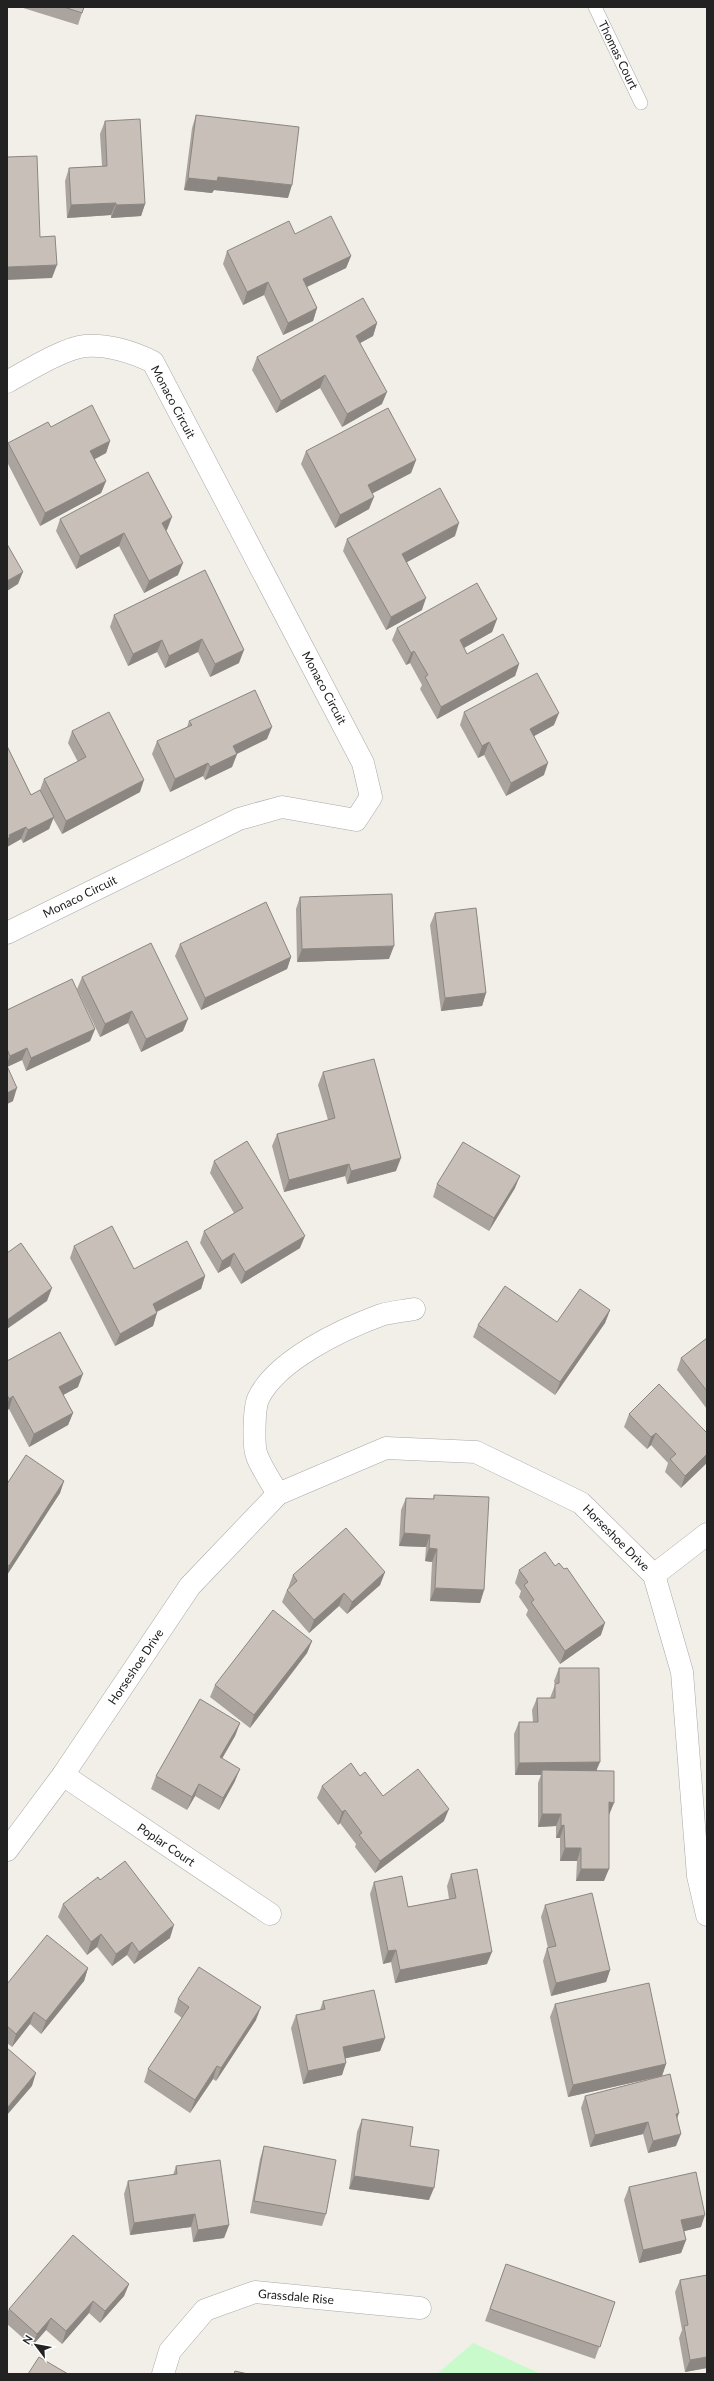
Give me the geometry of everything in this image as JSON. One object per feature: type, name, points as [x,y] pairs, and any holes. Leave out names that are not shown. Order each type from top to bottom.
[{"type":"street","name":"Monaco Circuit","points":[[7,382],[55,356],[84,346],[130,351],[153,362],[363,763],[371,797],[356,820],[282,807],[239,819],[7,933]]},
{"type":"street","points":[[278,1494],[257,1455],[255,1424],[258,1400],[274,1378],[304,1351],[352,1327],[383,1315],[414,1309]]},
{"type":"street","name":"Horseshoe Drive","points":[[7,1850],[63,1775],[190,1586],[278,1494],[386,1448],[476,1452],[581,1503],[654,1575],[682,1672],[698,1876],[707,1915]]},
{"type":"street","points":[[654,1575],[707,1534]]},
{"type":"street","name":"Poplar Court","points":[[63,1775],[270,1914]]},
{"type":"street","name":"Grassdale Rise","points":[[162,2374],[170,2351],[205,2310],[255,2292],[420,2308]]},
{"type":"lane","name":"Thomas Court","points":[[595,7],[641,103]]},
{"type":"green space","points":[[473,2343],[541,2374],[437,2374]]},
{"type":"building","points":[[64,7],[84,7],[82,13]]},
{"type":"building","points":[[196,115],[299,127],[292,185],[218,177],[217,181],[188,178]]},
{"type":"building","points":[[140,119],[145,204],[116,205],[116,203],[71,205],[69,168],[107,166],[105,121]]},
{"type":"building","points":[[37,156],[40,237],[55,236],[57,265],[7,267],[7,157]]},
{"type":"building","points":[[331,216],[351,256],[303,279],[317,308],[288,323],[268,282],[247,292],[227,251],[289,221],[295,234]]},
{"type":"building","points":[[363,298],[377,323],[356,336],[387,392],[347,414],[325,375],[281,401],[257,357]]},
{"type":"building","points":[[92,405],[110,441],[90,451],[106,481],[45,513],[8,443],[48,422],[51,427]]},
{"type":"building","points":[[388,408],[416,460],[368,485],[374,497],[340,515],[306,451]]},
{"type":"building","points":[[148,472],[172,517],[162,523],[183,563],[149,581],[124,533],[80,556],[60,519]]},
{"type":"building","points":[[440,488],[459,523],[402,554],[426,598],[391,617],[347,539]]},
{"type":"building","points":[[7,544],[23,572],[7,581]]},
{"type":"building","points":[[205,570],[244,650],[215,664],[202,639],[169,656],[162,640],[133,654],[114,615]]},
{"type":"building","points":[[477,583],[497,619],[460,640],[467,654],[503,634],[519,664],[441,707],[425,677],[428,675],[414,651],[411,653],[397,628]]},
{"type":"building","points":[[537,673],[559,713],[530,729],[548,763],[511,783],[489,742],[482,746],[464,712]]},
{"type":"building","points":[[255,690],[272,727],[233,746],[237,754],[210,767],[208,763],[175,779],[157,741],[192,725],[189,721]]},
{"type":"building","points":[[109,712],[144,780],[66,821],[44,779],[86,757],[72,731]]},
{"type":"building","points":[[7,746],[31,795],[40,790],[54,817],[28,830],[26,827],[9,835],[10,837],[7,839]]},
{"type":"building","points":[[392,894],[394,946],[302,949],[300,897]]},
{"type":"building","points":[[266,902],[291,957],[205,998],[180,944]]},
{"type":"building","points":[[476,908],[486,993],[445,998],[435,913]]},
{"type":"building","points":[[151,943],[188,1019],[146,1039],[132,1011],[105,1024],[82,977]]},
{"type":"building","points":[[72,979],[95,1029],[31,1058],[27,1048],[10,1056],[7,1049],[7,1010]]},
{"type":"building","points":[[374,1059],[401,1158],[351,1171],[349,1164],[289,1180],[277,1134],[335,1118],[323,1072]]},
{"type":"building","points":[[7,1066],[17,1088],[7,1093]]},
{"type":"building","points":[[247,1141],[305,1236],[245,1272],[234,1253],[222,1261],[204,1231],[243,1208],[214,1161]]},
{"type":"building","points":[[463,1142],[520,1176],[494,1218],[437,1184]]},
{"type":"building","points":[[112,1226],[134,1269],[187,1241],[205,1276],[153,1304],[157,1313],[120,1334],[74,1246]]},
{"type":"building","points":[[21,1243],[52,1288],[7,1320],[7,1253]]},
{"type":"building","points":[[505,1286],[557,1322],[580,1289],[610,1310],[560,1382],[478,1325]]},
{"type":"building","points":[[60,1332],[83,1374],[59,1387],[73,1413],[34,1434],[13,1396],[9,1399],[7,1394],[7,1361]]},
{"type":"building","points":[[707,1338],[707,1391],[681,1358]]},
{"type":"building","points":[[659,1384],[707,1433],[707,1454],[685,1476],[670,1459],[676,1454],[656,1433],[651,1437],[629,1414]]},
{"type":"building","points":[[26,1455],[64,1481],[9,1566],[7,1565],[7,1484]]},
{"type":"building","points":[[434,1495],[489,1497],[484,1590],[435,1588],[437,1549],[429,1548],[430,1535],[404,1533],[406,1498],[434,1499]]},
{"type":"building","points":[[346,1528],[385,1572],[352,1602],[344,1593],[314,1620],[287,1590],[297,1581],[293,1575]]},
{"type":"building","points":[[545,1552],[555,1566],[559,1563],[564,1569],[567,1568],[605,1623],[565,1651],[531,1602],[534,1600],[524,1585],[528,1582],[519,1570]]},
{"type":"building","points":[[273,1610],[312,1641],[254,1715],[215,1685]]},
{"type":"building","points":[[559,1668],[599,1668],[600,1762],[519,1763],[519,1722],[538,1722],[537,1698],[555,1698],[555,1684],[559,1683]]},
{"type":"building","points":[[200,1699],[240,1723],[220,1757],[240,1769],[223,1798],[199,1784],[192,1797],[156,1776]]},
{"type":"building","points":[[351,1763],[360,1776],[365,1772],[383,1796],[418,1769],[449,1809],[380,1861],[359,1835],[362,1833],[345,1810],[342,1812],[322,1786]]},
{"type":"building","points":[[542,1770],[614,1771],[614,1803],[609,1802],[609,1869],[581,1869],[581,1848],[565,1848],[564,1825],[561,1826],[561,1814],[542,1814]]},
{"type":"building","points":[[125,1861],[174,1925],[139,1952],[132,1942],[116,1954],[101,1934],[91,1942],[63,1904],[98,1877],[100,1880]]},
{"type":"building","points":[[477,1869],[492,1952],[400,1970],[396,1950],[388,1951],[374,1882],[402,1876],[408,1907],[456,1898],[451,1874]]},
{"type":"building","points":[[592,1893],[610,1970],[556,1983],[547,1948],[556,1946],[545,1905]]},
{"type":"building","points":[[47,1935],[88,1968],[46,2021],[34,2012],[16,2034],[7,2026],[7,1984]]},
{"type":"building","points":[[199,1967],[261,2007],[221,2068],[217,2066],[195,2100],[148,2069],[189,2007],[178,1999]]},
{"type":"building","points":[[649,1983],[666,2064],[573,2085],[555,2004]]},
{"type":"building","points":[[374,1990],[385,2038],[343,2047],[346,2063],[308,2071],[296,2015],[325,2009],[323,2001]]},
{"type":"building","points":[[7,2048],[36,2073],[8,2107],[7,2106]]},
{"type":"building","points":[[670,2074],[679,2113],[676,2114],[681,2134],[653,2141],[648,2122],[595,2135],[585,2096]]},
{"type":"building","points":[[362,2119],[413,2127],[410,2146],[439,2150],[434,2188],[354,2176]]},
{"type":"building","points":[[264,2146],[336,2160],[326,2214],[254,2201]]},
{"type":"building","points":[[220,2160],[229,2225],[198,2230],[195,2214],[134,2223],[128,2181],[177,2174],[176,2166]]},
{"type":"building","points":[[696,2172],[705,2215],[681,2220],[686,2240],[643,2250],[629,2187]]},
{"type":"building","points":[[73,2235],[129,2284],[105,2311],[93,2301],[66,2331],[51,2318],[37,2334],[9,2309]]},
{"type":"building","points":[[506,2264],[615,2302],[600,2347],[490,2309]]},
{"type":"building","points":[[707,2275],[707,2357],[690,2360],[684,2326],[688,2325],[680,2280]]},
{"type":"building","points":[[39,2357],[68,2374],[28,2374]]},
{"type":"building","points":[[235,2371],[248,2374],[234,2374]]}]
